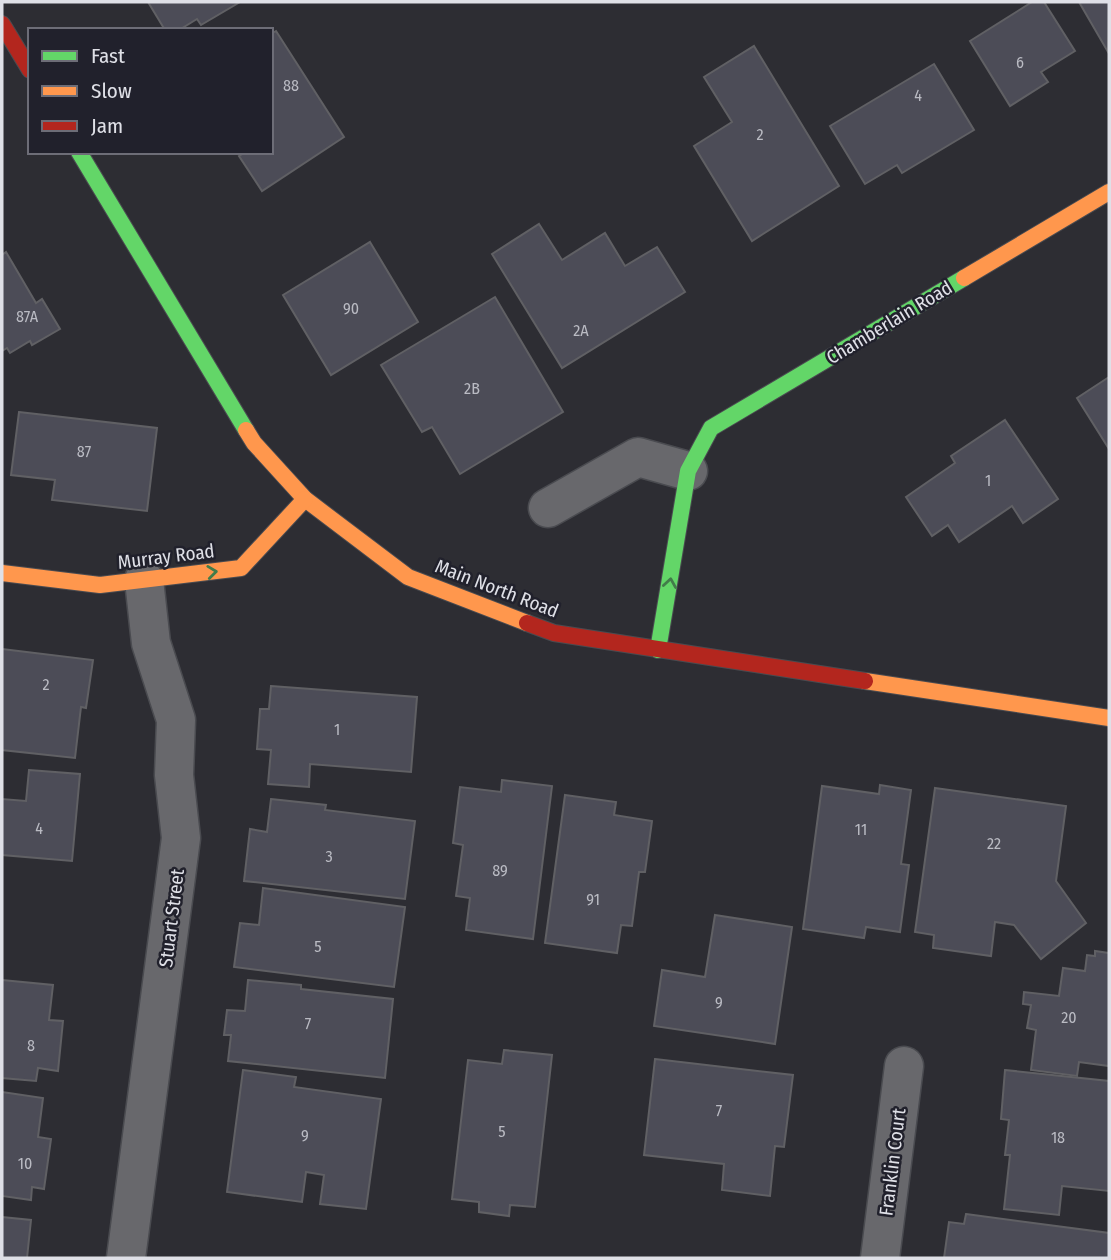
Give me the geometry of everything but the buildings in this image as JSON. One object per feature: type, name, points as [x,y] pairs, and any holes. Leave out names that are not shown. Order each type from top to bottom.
[{"type":"main road","points":[[2,24],[28,67]]},
{"type":"main road","name":"Main North Road","points":[[80,154],[254,443],[305,499],[408,577],[554,633],[1109,718]]},
{"type":"main road","name":"Chamberlain Road","points":[[659,650],[688,471],[711,428],[1109,192]]},
{"type":"main road","name":"Murray Road","points":[[2,573],[100,585],[241,569],[305,499]]},
{"type":"street","points":[[548,508],[638,457],[688,471]]},
{"type":"street","name":"Stuart Street","points":[[127,1258],[181,838],[174,775],[176,720],[150,643],[144,580]]},
{"type":"street","name":"Franklin Court","points":[[880,1258],[904,1066]]},
{"type":"traffic: fast","points":[[80,154],[246,430]]},
{"type":"traffic: fast","points":[[658,650],[688,471],[711,428],[964,278]]},
{"type":"traffic: slow","points":[[964,278],[1109,192]]},
{"type":"traffic: slow","points":[[246,430],[254,443],[305,499],[408,577],[527,623]]},
{"type":"traffic: slow","points":[[2,573],[100,585],[241,568],[305,499]]},
{"type":"traffic: slow","points":[[865,681],[1109,718]]},
{"type":"traffic: jam","points":[[2,24],[28,67]]},
{"type":"traffic: jam","points":[[527,623],[554,633],[865,681]]}]
